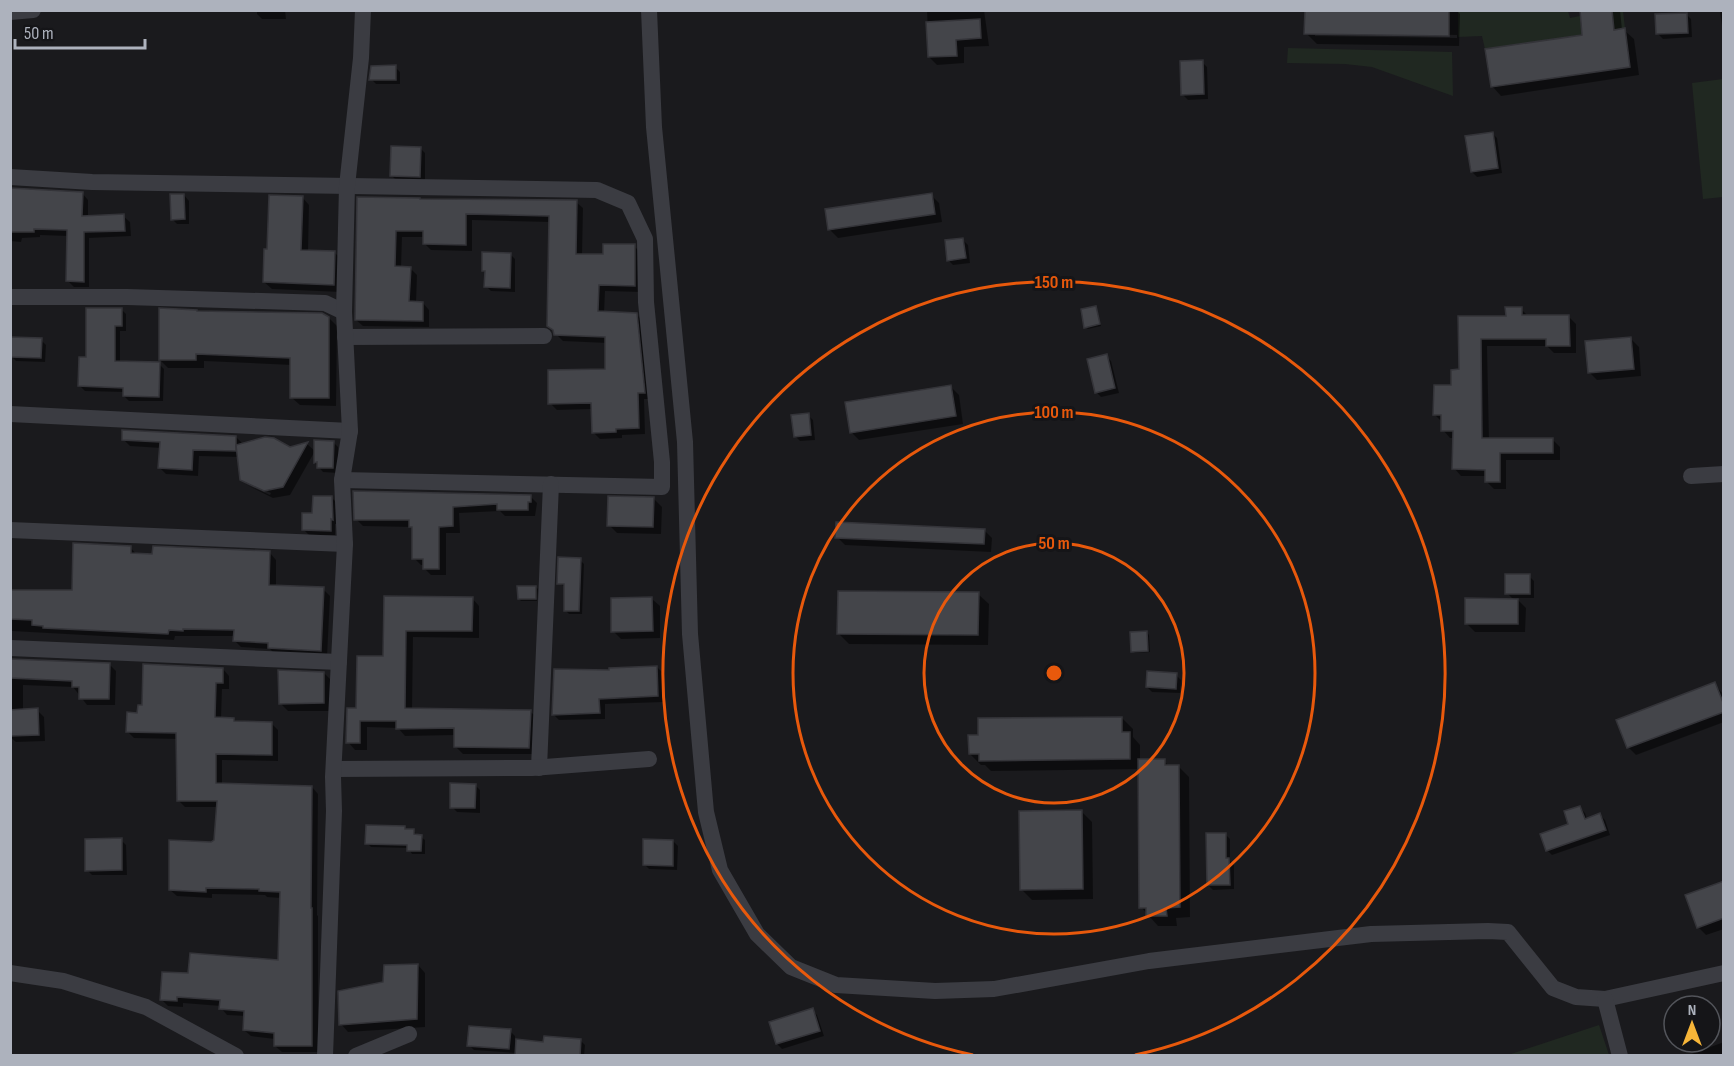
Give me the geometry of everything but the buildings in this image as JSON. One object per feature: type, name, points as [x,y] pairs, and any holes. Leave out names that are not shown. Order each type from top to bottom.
[{"type":"street","points":[[10,12],[33,10]]},
{"type":"street","points":[[324,1056],[345,544],[342,480],[350,431],[344,312],[347,186],[361,58],[363,10]]},
{"type":"street","points":[[649,10],[654,127],[685,442],[690,634],[706,812],[720,870],[757,934],[791,967],[836,984],[935,992],[994,989],[1149,961],[1371,934],[1498,931],[1508,932],[1553,988],[1576,997],[1605,999],[1724,974]]},
{"type":"street","points":[[10,177],[92,182],[597,190],[628,203],[645,239],[646,302],[662,462],[662,487],[342,480]]},
{"type":"street","points":[[10,297],[127,297],[325,303],[344,312]]},
{"type":"street","points":[[345,337],[544,336]]},
{"type":"street","points":[[10,414],[350,431]]},
{"type":"street","points":[[1691,476],[1724,474]]},
{"type":"street","points":[[539,768],[551,484]]},
{"type":"street","points":[[10,530],[345,544]]},
{"type":"street","points":[[10,648],[339,662]]},
{"type":"street","points":[[334,769],[539,768],[650,759]]},
{"type":"street","points":[[10,974],[63,981],[146,1007],[236,1056]]},
{"type":"street","points":[[1605,999],[1620,1056]]},
{"type":"street","points":[[356,1056],[409,1034]]},
{"type":"shaded area","points":[[1458,11],[1568,11],[1570,18],[1580,16],[1581,24],[1613,21],[1612,11],[1623,11],[1625,28],[1485,49],[1482,36],[1458,37]]},
{"type":"shaded area","points":[[1288,48],[1452,52],[1453,96],[1372,67],[1287,63]]},
{"type":"shaded area","points":[[1723,79],[1723,197],[1703,199],[1692,83]]},
{"type":"shaded area","points":[[1599,1025],[1609,1055],[1508,1055]]}]
